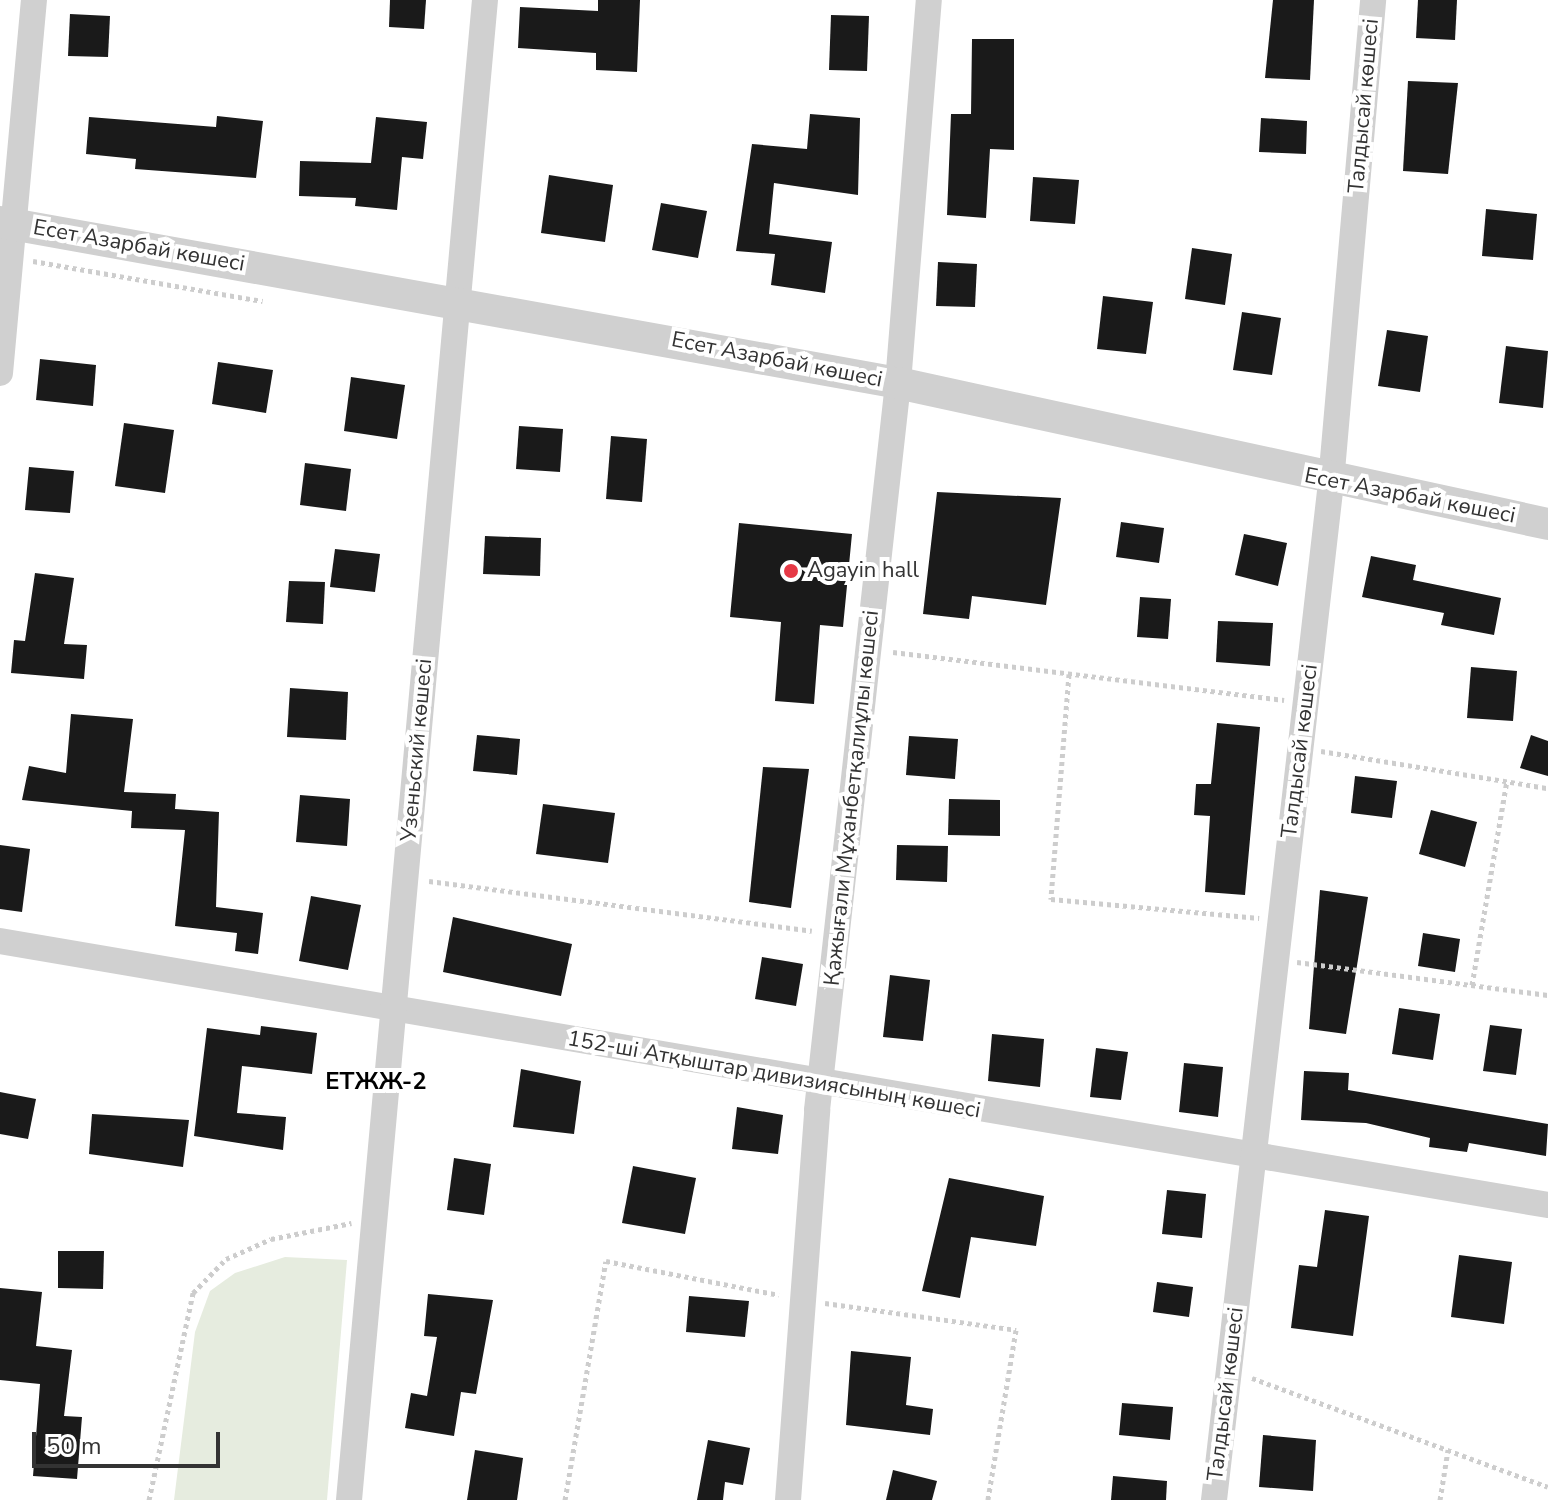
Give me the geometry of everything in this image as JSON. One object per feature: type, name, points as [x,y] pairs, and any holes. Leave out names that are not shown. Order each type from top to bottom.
[{"type":"street","points":[[0,373],[8,224],[34,0]]},
{"type":"street","name":"Узеньский көшесі","points":[[349,1500],[485,0]]},
{"type":"street","name":"Қажығали Мұханбетқалиұлы көшесі","points":[[788,1500],[820,1083],[898,383],[929,0]]},
{"type":"street","name":"Талдысай көшесі","points":[[1214,1500],[1331,482],[1373,0]]},
{"type":"street","name":"Есет Азарбай көшесі","points":[[8,224],[459,300],[898,383],[1331,482],[1548,524]]},
{"type":"street","name":"152-ші Атқыштар дивизиясының көшесі","points":[[0,941],[1548,1205]]},
{"type":"path","points":[[868,649],[1306,703]]},
{"type":"path","points":[[1069,674],[1051,899],[1281,920]]},
{"type":"path","points":[[1301,748],[1548,788]]},
{"type":"path","points":[[1472,985],[1507,781]]},
{"type":"path","points":[[404,878],[836,934]]},
{"type":"path","points":[[1276,960],[1548,995]]},
{"type":"path","points":[[149,1500],[178,1340],[205,1277],[271,1239],[373,1220]]},
{"type":"path","points":[[1229,1369],[1548,1487]]},
{"type":"path","points":[[1440,1500],[1448,1450]]},
{"type":"shaded area","points":[[285,1257],[347,1260],[327,1500],[174,1500],[195,1332],[210,1291],[235,1273]]},
{"type":"building","points":[[390,0],[426,0],[424,29],[389,27]]},
{"type":"building","points":[[598,0],[640,0],[637,72],[596,70],[596,53],[518,48],[520,7],[598,11]]},
{"type":"building","points":[[1273,0],[1314,0],[1310,80],[1265,78]]},
{"type":"building","points":[[1418,0],[1457,0],[1455,40],[1416,38]]},
{"type":"building","points":[[70,14],[110,16],[108,57],[68,56]]},
{"type":"building","points":[[831,15],[869,16],[867,71],[829,70]]},
{"type":"building","points":[[972,39],[1014,39],[1014,150],[990,149],[986,218],[947,215],[951,114],[971,114]]},
{"type":"building","points":[[1408,81],[1458,83],[1448,174],[1403,171]]},
{"type":"building","points":[[810,114],[860,118],[858,195],[774,183],[769,234],[832,242],[825,293],[771,285],[775,254],[736,251],[752,144],[807,149]]},
{"type":"building","points":[[217,116],[263,121],[256,178],[135,169],[136,159],[86,154],[89,117],[216,127]]},
{"type":"building","points":[[376,117],[427,122],[423,159],[402,157],[397,210],[355,206],[356,198],[299,196],[300,161],[371,163]]},
{"type":"building","points":[[1261,118],[1307,121],[1306,154],[1259,152]]},
{"type":"building","points":[[549,175],[613,185],[605,242],[541,233]]},
{"type":"building","points":[[1033,177],[1079,180],[1075,224],[1030,221]]},
{"type":"building","points":[[661,203],[707,211],[698,258],[652,250]]},
{"type":"building","points":[[1486,209],[1537,214],[1533,260],[1482,256]]},
{"type":"building","points":[[1192,248],[1232,254],[1225,305],[1185,299]]},
{"type":"building","points":[[938,262],[977,264],[975,307],[936,306]]},
{"type":"building","points":[[1103,296],[1153,302],[1146,354],[1097,349]]},
{"type":"building","points":[[1242,312],[1281,318],[1272,375],[1233,370]]},
{"type":"building","points":[[1387,330],[1428,336],[1420,392],[1378,386]]},
{"type":"building","points":[[1506,346],[1548,351],[1543,408],[1499,403]]},
{"type":"building","points":[[40,359],[96,365],[93,406],[36,400]]},
{"type":"building","points":[[218,362],[273,370],[266,413],[212,404]]},
{"type":"building","points":[[351,377],[405,385],[397,439],[344,431]]},
{"type":"building","points":[[124,423],[174,430],[165,493],[115,486]]},
{"type":"building","points":[[519,426],[563,429],[560,472],[516,469]]},
{"type":"building","points":[[611,436],[647,439],[642,502],[606,499]]},
{"type":"building","points":[[305,463],[351,469],[346,511],[300,505]]},
{"type":"building","points":[[29,467],[74,471],[70,513],[25,510]]},
{"type":"building","points":[[937,492],[1061,498],[1046,605],[972,596],[969,619],[923,614]]},
{"type":"building","points":[[1121,522],[1164,528],[1159,563],[1116,557]]},
{"type":"building","points":[[739,523],[852,534],[843,627],[820,625],[814,704],[775,701],[781,622],[730,617]]},
{"type":"building","points":[[1244,534],[1287,543],[1278,586],[1235,575]]},
{"type":"building","points":[[485,536],[541,538],[540,576],[483,574]]},
{"type":"building","points":[[335,549],[380,554],[375,592],[330,587]]},
{"type":"building","points":[[1371,556],[1416,565],[1413,580],[1501,598],[1494,635],[1441,625],[1444,613],[1362,597]]},
{"type":"building","points":[[35,573],[74,578],[64,644],[87,645],[84,679],[11,673],[14,640],[25,641]]},
{"type":"building","points":[[289,581],[325,582],[323,624],[286,622]]},
{"type":"building","points":[[1140,597],[1171,599],[1168,639],[1137,637]]},
{"type":"building","points":[[1218,621],[1273,623],[1270,666],[1216,662]]},
{"type":"building","points":[[1471,667],[1517,671],[1513,721],[1467,718]]},
{"type":"building","points":[[290,688],[348,692],[346,740],[287,737]]},
{"type":"building","points":[[71,714],[133,719],[124,792],[176,794],[175,809],[219,812],[216,907],[263,913],[258,954],[235,951],[237,933],[175,926],[185,830],[131,828],[132,811],[22,800],[29,766],[66,773]]},
{"type":"building","points":[[1217,723],[1260,727],[1245,895],[1205,892],[1210,816],[1194,815],[1196,784],[1211,784]]},
{"type":"building","points":[[477,735],[520,739],[517,775],[473,771]]},
{"type":"building","points":[[1531,735],[1548,741],[1548,776],[1520,768]]},
{"type":"building","points":[[909,736],[958,739],[955,779],[906,775]]},
{"type":"building","points":[[763,767],[809,769],[791,908],[749,902]]},
{"type":"building","points":[[1355,776],[1397,781],[1392,818],[1351,813]]},
{"type":"building","points":[[300,795],[350,799],[347,846],[296,842]]},
{"type":"building","points":[[949,799],[1000,800],[1000,836],[948,835]]},
{"type":"building","points":[[543,804],[615,813],[608,863],[536,854]]},
{"type":"building","points":[[1431,810],[1477,822],[1465,867],[1419,854]]},
{"type":"building","points":[[0,845],[30,849],[22,912],[0,909]]},
{"type":"building","points":[[897,845],[948,846],[947,882],[896,880]]},
{"type":"building","points":[[1320,890],[1368,897],[1346,1034],[1309,1029]]},
{"type":"building","points":[[311,896],[361,905],[348,970],[299,961]]},
{"type":"building","points":[[453,917],[572,944],[561,996],[443,972]]},
{"type":"building","points":[[1423,933],[1460,939],[1455,972],[1418,966]]},
{"type":"building","points":[[762,957],[803,964],[796,1006],[755,999]]},
{"type":"building","points":[[890,975],[930,980],[923,1041],[883,1037]]},
{"type":"building","points":[[1399,1008],[1440,1014],[1433,1060],[1392,1054]]},
{"type":"building","points":[[1490,1025],[1522,1029],[1516,1075],[1483,1071]]},
{"type":"building","points":[[261,1026],[317,1033],[312,1074],[242,1066],[237,1113],[286,1117],[283,1150],[194,1136],[207,1028],[260,1035]]},
{"type":"building","points":[[992,1034],[1044,1039],[1040,1087],[988,1081]]},
{"type":"building","points":[[1096,1048],[1128,1052],[1121,1100],[1090,1097]]},
{"type":"building","points":[[1184,1063],[1223,1067],[1218,1117],[1179,1112]]},
{"type":"building","points":[[521,1069],[581,1081],[574,1134],[513,1127]]},
{"type":"building","points":[[1304,1071],[1349,1073],[1348,1090],[1548,1124],[1546,1156],[1469,1143],[1467,1152],[1429,1147],[1430,1138],[1366,1123],[1301,1120]]},
{"type":"building","points":[[0,1092],[36,1099],[28,1139],[0,1134]]},
{"type":"building","points":[[737,1107],[783,1115],[778,1154],[732,1149]]},
{"type":"building","points":[[92,1114],[189,1120],[183,1167],[89,1154]]},
{"type":"building","points":[[454,1158],[491,1164],[484,1215],[447,1210]]},
{"type":"building","points":[[633,1166],[696,1178],[685,1234],[622,1223]]},
{"type":"building","points":[[949,1178],[1044,1196],[1036,1246],[971,1237],[960,1298],[922,1291]]},
{"type":"building","points":[[1167,1190],[1206,1194],[1202,1238],[1162,1234]]},
{"type":"building","points":[[1325,1210],[1369,1216],[1353,1336],[1291,1328],[1299,1265],[1317,1267]]},
{"type":"building","points":[[58,1251],[104,1251],[103,1289],[58,1288]]},
{"type":"building","points":[[1459,1255],[1512,1262],[1504,1324],[1451,1317]]},
{"type":"building","points":[[1157,1282],[1193,1287],[1189,1317],[1153,1312]]},
{"type":"building","points":[[0,1288],[42,1292],[36,1346],[72,1350],[64,1416],[82,1417],[77,1479],[33,1476],[40,1384],[0,1380]]},
{"type":"building","points":[[428,1294],[493,1300],[476,1394],[461,1392],[454,1436],[405,1428],[411,1393],[427,1396],[437,1337],[424,1336]]},
{"type":"building","points":[[689,1296],[749,1301],[745,1337],[686,1332]]},
{"type":"building","points":[[851,1351],[911,1357],[906,1405],[933,1409],[930,1435],[846,1425]]},
{"type":"building","points":[[1122,1403],[1173,1407],[1170,1440],[1119,1435]]},
{"type":"building","points":[[1263,1435],[1316,1440],[1313,1491],[1259,1487]]},
{"type":"building","points":[[708,1440],[750,1448],[743,1485],[725,1482],[723,1500],[697,1500]]},
{"type":"building","points":[[475,1450],[523,1458],[517,1500],[467,1500]]},
{"type":"building","points":[[893,1470],[937,1481],[932,1500],[886,1500]]},
{"type":"building","points":[[1113,1476],[1167,1481],[1166,1500],[1111,1500]]},
{"type":"place","name":"Agayin hall","points":[[791,571]]},
{"type":"district","name":"ЕТЖЖ-2","points":[[376,1082]]}]
